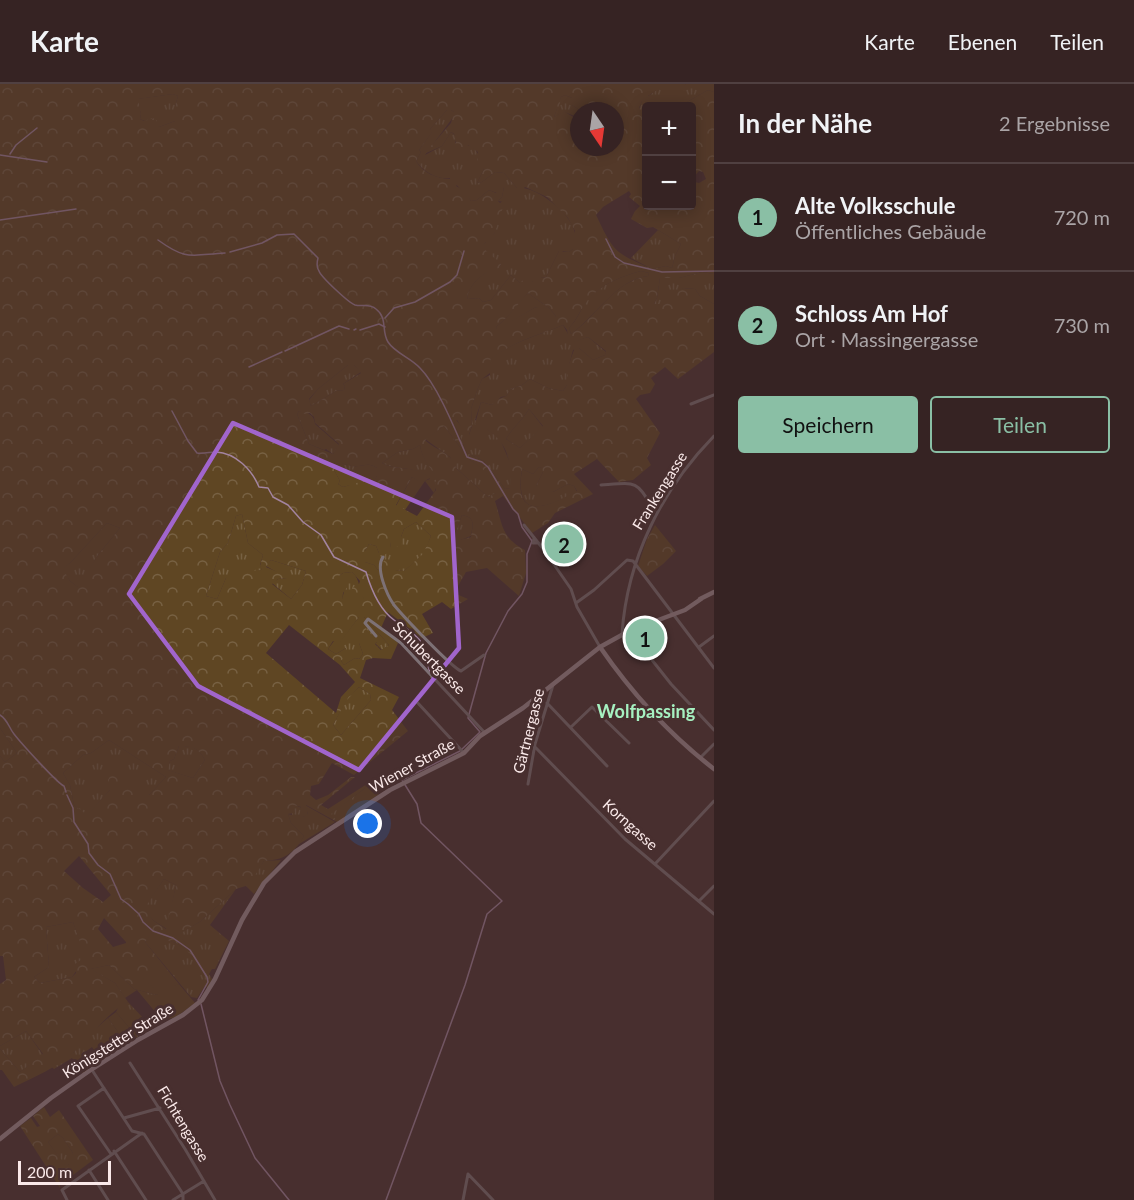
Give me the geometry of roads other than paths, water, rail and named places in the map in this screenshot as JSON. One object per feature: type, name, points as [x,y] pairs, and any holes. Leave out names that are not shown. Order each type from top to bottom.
[{"type":"main road","name":"Wiener Straße","points":[[229,947],[258,892],[298,849],[404,783],[462,751],[480,736],[523,708],[600,647],[622,634],[674,614],[714,592]]},
{"type":"main road","points":[[600,647],[643,702],[714,769]]},
{"type":"main road","name":"Königstetter Straße","points":[[0,1139],[92,1069],[196,1005],[210,987],[229,947]]},
{"type":"street","points":[[691,404],[714,395]]},
{"type":"street","name":"Frankengasse","points":[[622,634],[623,615],[635,564],[646,533],[698,453],[714,436]]},
{"type":"street","points":[[601,485],[629,483],[637,485],[657,513]]},
{"type":"street","points":[[524,525],[571,589],[600,647]]},
{"type":"street","points":[[383,557],[379,570],[393,603],[448,661],[461,671],[484,655]]},
{"type":"street","points":[[576,603],[594,591],[627,560],[633,561],[714,668]]},
{"type":"street","name":"Schubertgasse","points":[[376,636],[366,626],[365,622],[368,619],[401,643],[485,733]]},
{"type":"street","points":[[629,631],[671,684],[714,730]]},
{"type":"street","points":[[699,647],[714,636]]},
{"type":"street","points":[[433,676],[448,661]]},
{"type":"street","name":"Gärtnergasse","points":[[528,784],[535,747],[554,684]]},
{"type":"street","points":[[416,701],[462,751]]},
{"type":"street","points":[[547,704],[607,766]]},
{"type":"street","points":[[571,727],[592,707],[629,743]]},
{"type":"street","points":[[700,758],[714,744]]},
{"type":"street","name":"Korngasse","points":[[535,747],[592,806],[714,914]]},
{"type":"street","points":[[655,864],[714,801]]},
{"type":"street","points":[[699,901],[714,886]]},
{"type":"street","name":"Fichtengasse","points":[[130,1063],[160,1108],[214,1200]]},
{"type":"street","points":[[92,1069],[132,1131],[142,1133],[183,1194],[183,1200]]},
{"type":"street","points":[[104,1088],[78,1106],[146,1200]]},
{"type":"street","points":[[124,1118],[160,1108]]},
{"type":"street","points":[[67,1200],[62,1190],[112,1152],[142,1133]]},
{"type":"street","points":[[89,1170],[108,1200]]},
{"type":"street","points":[[463,1200],[468,1174],[493,1200]]},
{"type":"street","points":[[173,1200],[204,1181]]},
{"type":"waterway","points":[[10,154],[16,145],[37,128]]},
{"type":"waterway","points":[[0,155],[47,162]]},
{"type":"waterway","points":[[0,220],[76,209]]},
{"type":"waterway","points":[[230,252],[262,243],[277,235],[294,234],[318,258],[318,269],[336,290],[355,305],[371,306],[376,309],[382,316],[388,342],[416,364],[427,376],[446,410],[467,457],[482,462],[488,467],[532,541],[527,554],[527,582],[522,594],[508,611],[486,653],[468,718],[480,732],[460,751],[402,780],[417,804],[421,823],[502,901],[487,914],[465,985],[386,1200]]},
{"type":"waterway","points":[[606,239],[615,257],[624,263],[662,272],[714,271]]},
{"type":"waterway","points":[[158,240],[183,254],[225,253]]},
{"type":"waterway","points":[[385,318],[394,308],[415,302],[450,282],[457,275],[464,251]]},
{"type":"waterway","points":[[360,330],[379,324],[385,327]]},
{"type":"waterway","points":[[285,351],[339,326],[349,329]]},
{"type":"waterway","points":[[249,367],[282,352]]},
{"type":"waterway","points":[[172,411],[197,453],[223,453],[237,459],[252,474],[259,487],[268,488],[273,497],[288,505],[303,522],[321,535],[334,557],[366,572],[373,592],[384,610],[414,634],[423,645],[430,672]]},
{"type":"waterway","points":[[0,715],[31,754],[64,786],[66,792]]},
{"type":"waterway","points":[[67,795],[73,808],[74,822],[88,844],[89,853],[98,865],[110,874],[121,899],[139,914],[143,922],[153,931],[173,938],[190,950],[208,982],[198,1000]]},
{"type":"waterway","points":[[201,1004],[220,1081],[230,1105],[255,1158],[289,1200]]},
{"type":"place","name":"Schloss Am Hof","points":[[564,544]]},
{"type":"place","name":"Alte Volksschule","points":[[645,638]]},
{"type":"district","name":"Wolfpassing","points":[[646,712]]}]
